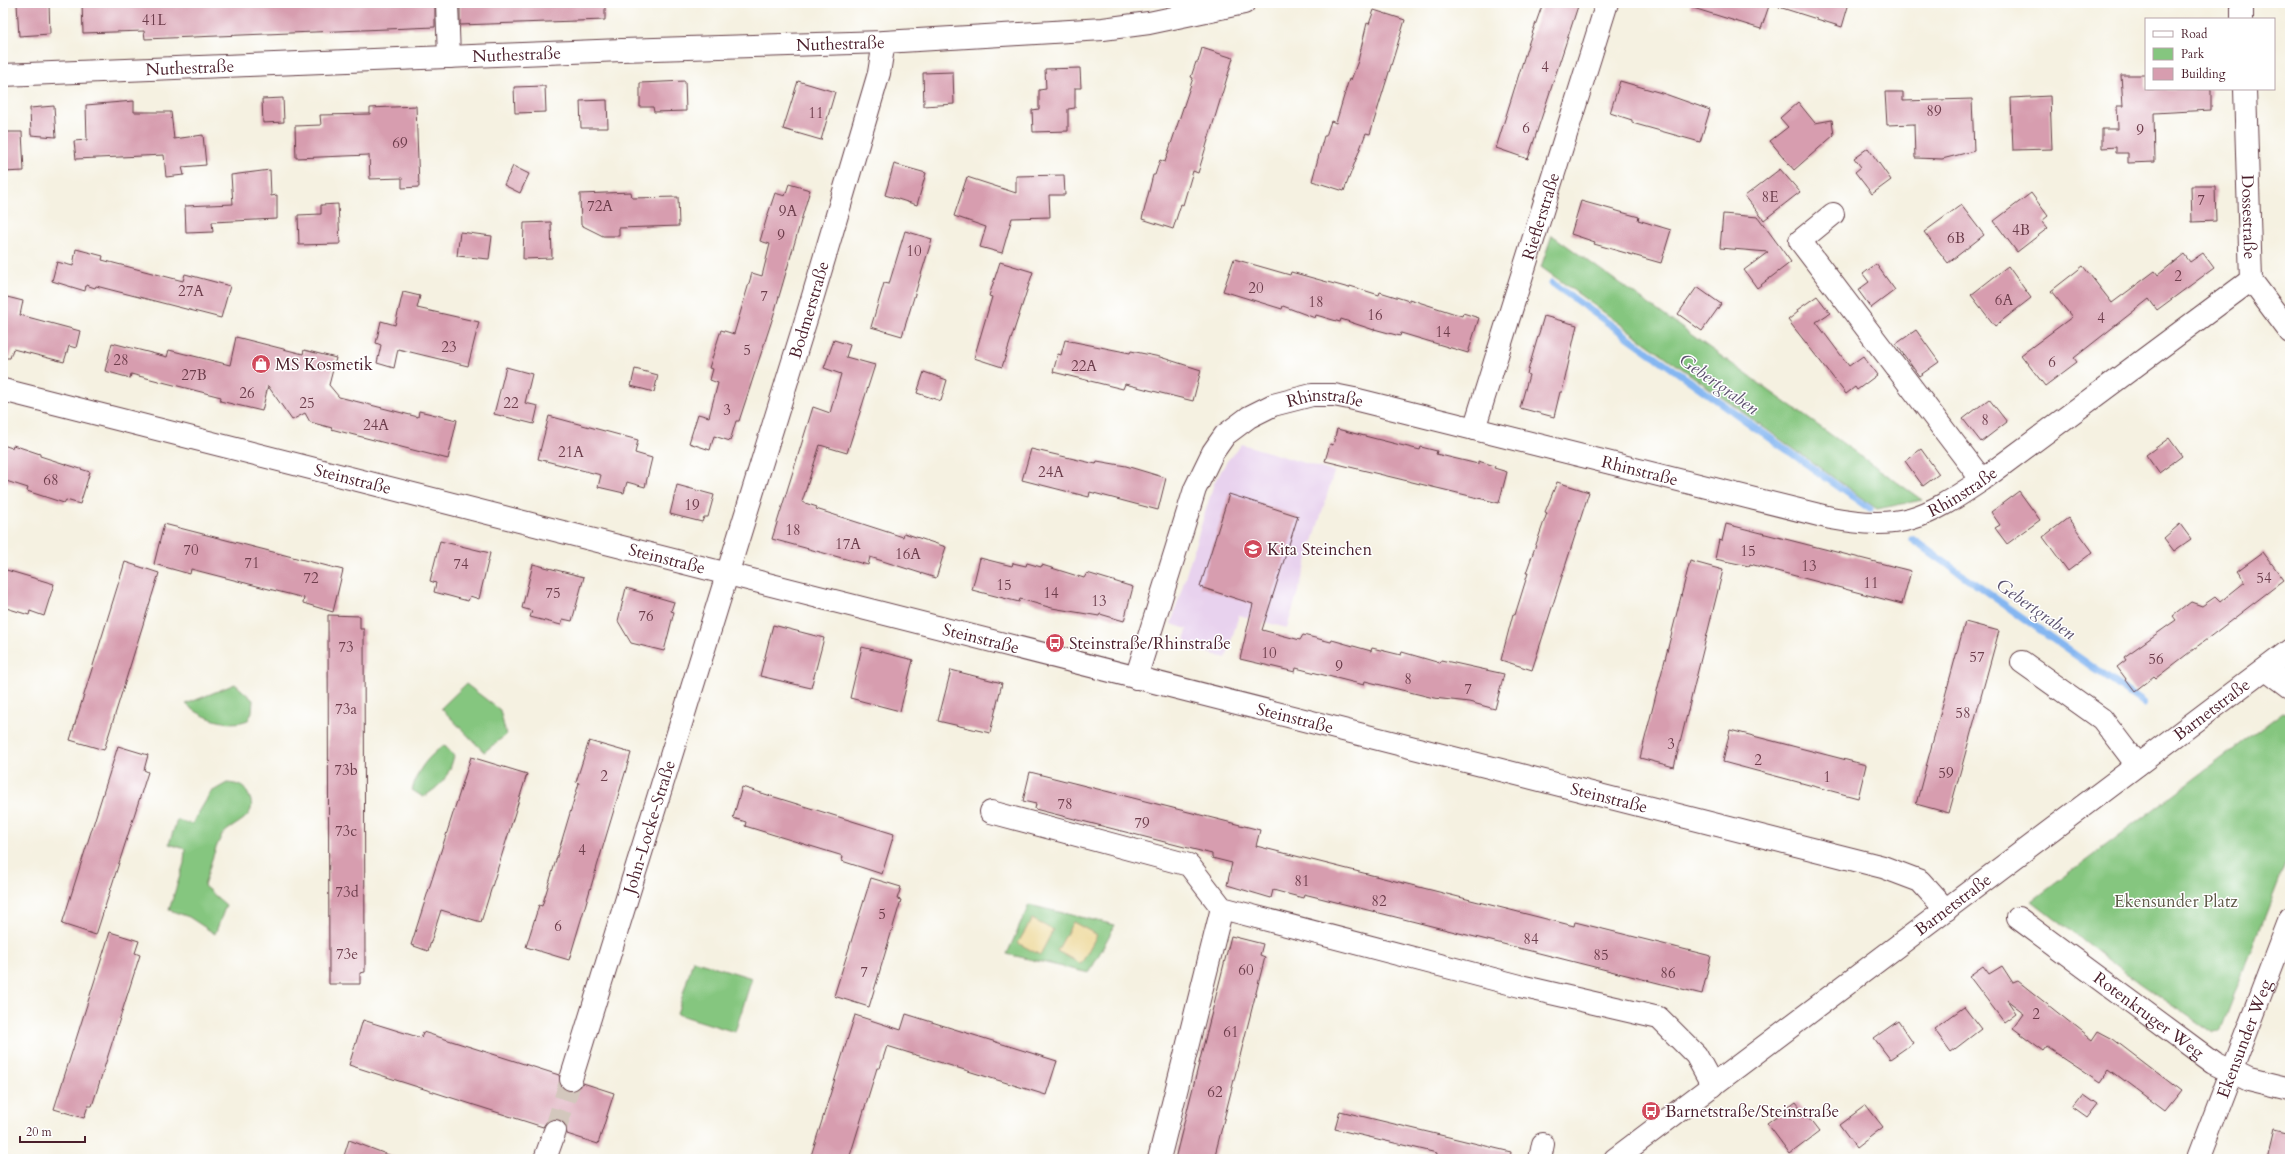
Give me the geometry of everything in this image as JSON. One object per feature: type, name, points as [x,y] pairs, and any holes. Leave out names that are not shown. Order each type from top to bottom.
[{"type":"street","name":"Nuthestraße","points":[[447,3],[449,57]]},
{"type":"street","name":"Rieflerstraße","points":[[1474,429],[1607,3]]},
{"type":"street","points":[[2242,3],[2242,18]]},
{"type":"street","name":"Nuthestraße","points":[[3,75],[449,57],[884,42],[1103,29],[1149,23],[1234,4]]},
{"type":"street","name":"Bodmerstraße","points":[[726,575],[879,74],[884,42]]},
{"type":"street","name":"Dossestraße","points":[[2245,90],[2251,280],[2290,332]]},
{"type":"street","points":[[1833,214],[1800,241],[1982,480]]},
{"type":"street","name":"Rhinstraße","points":[[1136,678],[1203,471],[1225,435],[1249,417],[1273,405],[1312,395],[1334,395],[1831,518],[1858,523],[1884,524],[1914,518],[1943,506],[1982,480],[2251,280]]},
{"type":"street","name":"Steinstraße","points":[[3,390],[726,575],[1883,867],[1920,881],[1946,910]]},
{"type":"street","name":"John-Locke-Straße","points":[[571,1079],[726,575]]},
{"type":"street","name":"Barnetstraße","points":[[1615,1159],[2290,650]]},
{"type":"street","points":[[2022,662],[2102,719],[2137,765]]},
{"type":"street","points":[[2266,669],[2290,687]]},
{"type":"street","points":[[991,812],[1189,865],[1222,908],[1520,986],[1659,1018],[1696,1055],[1713,1086]]},
{"type":"street","points":[[1159,1159],[1222,908]]},
{"type":"street","name":"Rotenkruger Weg","points":[[2018,918],[2214,1063],[2251,1081],[2290,1090]]},
{"type":"street","name":"Ekensunder Weg","points":[[2198,1159],[2290,918]]},
{"type":"street","points":[[545,1159],[555,1131]]},
{"type":"shaded area","name":"Kita Steinchen","points":[[1242,444],[1334,472],[1287,628],[1239,615],[1226,658],[1184,646],[1187,629],[1171,624],[1214,483],[1227,461]]},
{"type":"green space","points":[[1552,235],[1922,500],[1877,509],[1541,267]]},
{"type":"green space","points":[[235,684],[253,700],[252,712],[248,720],[232,723],[216,720],[200,714],[186,704]]},
{"type":"green space","points":[[466,684],[500,710],[506,735],[484,752],[441,708]]},
{"type":"green space","name":"Ekensunder Platz","points":[[2283,712],[2290,714],[2290,852],[2220,1032],[2213,1033],[2120,969],[2032,901]]},
{"type":"green space","points":[[444,745],[454,756],[447,775],[440,785],[423,797],[412,790],[414,782],[424,764]]},
{"type":"green space","points":[[227,783],[243,787],[252,804],[251,810],[247,816],[225,832],[221,837],[213,855],[204,886],[226,905],[215,934],[189,917],[169,910],[184,863],[185,849],[169,844],[177,820],[192,824],[211,792]]},
{"type":"green space","points":[[1029,905],[1115,925],[1089,973],[1007,954]]},
{"type":"green space","points":[[693,960],[752,978],[735,1032],[677,1014]]},
{"type":"sand","points":[[1032,919],[1053,930],[1040,955],[1018,943]]},
{"type":"sand","points":[[1073,922],[1097,935],[1081,964],[1057,951]]},
{"type":"building","points":[[49,3],[50,34],[19,36],[17,4]]},
{"type":"building","points":[[82,3],[435,3],[435,27],[145,39],[144,31],[83,33]]},
{"type":"building","points":[[460,3],[605,3],[605,20],[460,25]]},
{"type":"building","points":[[1543,3],[1579,3],[1528,159],[1496,148],[1528,45]]},
{"type":"building","points":[[1691,3],[1770,3],[1761,29],[1690,7]]},
{"type":"building","points":[[1779,3],[1849,3],[1842,27],[1779,7]]},
{"type":"building","points":[[1374,10],[1405,20],[1370,134],[1366,133],[1344,191],[1312,181],[1324,136],[1326,136],[1331,121],[1336,123],[1349,79],[1351,80],[1358,61],[1367,23],[1369,24]]},
{"type":"building","points":[[1202,48],[1233,58],[1198,173],[1193,171],[1183,205],[1181,204],[1173,229],[1142,219],[1153,175],[1155,175],[1160,160],[1165,162],[1193,78],[1191,77],[1196,62],[1198,62]]},
{"type":"building","points":[[1080,68],[1081,88],[1075,88],[1075,108],[1068,109],[1068,131],[1033,132],[1032,110],[1039,109],[1039,90],[1046,89],[1045,69]]},
{"type":"building","points":[[953,72],[954,104],[924,106],[923,73]]},
{"type":"building","points":[[2121,75],[2145,75],[2145,90],[2211,90],[2211,110],[2154,113],[2155,162],[2128,163],[2128,153],[2116,153],[2116,147],[2102,148],[2102,129],[2118,129],[2117,106],[2123,106]]},
{"type":"building","points":[[685,81],[686,111],[654,112],[653,107],[640,107],[640,83]]},
{"type":"building","points":[[798,81],[835,92],[821,140],[783,129]]},
{"type":"building","points":[[1620,81],[1665,94],[1710,110],[1700,142],[1632,123],[1632,120],[1610,113]]},
{"type":"building","points":[[545,86],[546,112],[515,113],[514,87]]},
{"type":"building","points":[[1885,92],[1903,92],[1903,101],[1972,99],[1974,151],[1942,159],[1915,158],[1914,124],[1887,125]]},
{"type":"building","points":[[2050,96],[2052,149],[2013,150],[2011,98]]},
{"type":"building","points":[[283,98],[284,122],[263,123],[262,99]]},
{"type":"building","points":[[607,100],[608,128],[581,128],[580,101]]},
{"type":"building","points":[[134,101],[134,112],[171,112],[174,139],[203,135],[206,165],[182,167],[184,175],[166,177],[164,155],[76,159],[74,141],[87,140],[86,105]]},
{"type":"building","points":[[1798,102],[1815,123],[1832,120],[1834,135],[1794,170],[1770,141],[1788,127],[1780,118]]},
{"type":"building","points":[[54,106],[56,137],[31,135],[30,108]]},
{"type":"building","points":[[416,106],[419,187],[402,188],[402,178],[370,179],[369,155],[296,158],[295,126],[321,125],[320,115],[370,114],[370,108]]},
{"type":"building","points":[[3,132],[22,132],[24,171],[3,172]]},
{"type":"building","points":[[1868,148],[1891,180],[1872,194],[1855,172],[1861,167],[1854,158]]},
{"type":"building","points":[[894,164],[926,173],[917,205],[885,195]]},
{"type":"building","points":[[513,166],[529,174],[520,193],[504,185]]},
{"type":"building","points":[[1780,169],[1800,192],[1764,220],[1745,196]]},
{"type":"building","points":[[270,170],[271,196],[277,195],[277,219],[212,222],[213,232],[186,233],[185,206],[233,204],[231,175]]},
{"type":"building","points":[[1064,175],[1065,195],[1049,195],[1050,217],[1012,218],[1002,253],[980,247],[986,227],[954,216],[967,177],[1016,193],[1016,176]]},
{"type":"building","points":[[789,184],[810,190],[773,317],[739,421],[736,421],[730,441],[714,436],[710,450],[689,443],[698,414],[709,417],[718,383],[710,380],[713,369],[709,368],[721,330],[734,334],[752,273],[762,276],[770,244],[760,241],[767,217],[775,193],[785,196]]},
{"type":"building","points":[[2191,186],[2215,186],[2216,221],[2192,222]]},
{"type":"building","points":[[631,192],[632,198],[678,197],[679,226],[619,228],[619,236],[603,236],[581,225],[580,194]]},
{"type":"building","points":[[2031,193],[2048,216],[2042,221],[2048,228],[2017,252],[1994,221]]},
{"type":"building","points":[[1581,201],[1639,217],[1638,220],[1671,230],[1661,263],[1594,244],[1595,242],[1571,234]]},
{"type":"building","points":[[338,204],[340,244],[299,245],[298,215],[321,214],[321,205]]},
{"type":"building","points":[[1961,205],[1984,235],[1948,263],[1924,232]]},
{"type":"building","points":[[1723,214],[1758,217],[1791,262],[1757,288],[1744,270],[1768,252],[1720,248]]},
{"type":"building","points":[[551,222],[552,258],[523,259],[524,223]]},
{"type":"building","points":[[905,231],[932,239],[902,336],[871,327],[884,283],[889,284]]},
{"type":"building","points":[[460,232],[492,236],[489,259],[457,256]]},
{"type":"building","points":[[76,249],[103,256],[102,260],[183,281],[185,274],[230,286],[221,318],[96,286],[95,288],[86,285],[85,291],[52,281],[57,262],[73,266]]},
{"type":"building","points":[[2203,253],[2214,268],[2157,310],[2149,299],[2074,358],[2077,362],[2045,386],[2021,355],[2072,317],[2051,291],[2083,266],[2112,303],[2155,271],[2158,275],[2184,254],[2190,262]]},
{"type":"building","points":[[1234,259],[1290,275],[1291,272],[1349,288],[1350,286],[1379,295],[1380,292],[1409,301],[1409,299],[1462,316],[1463,313],[1479,318],[1468,353],[1401,333],[1400,336],[1374,330],[1341,319],[1340,322],[1316,315],[1315,318],[1283,306],[1282,309],[1223,291]]},
{"type":"building","points":[[1000,262],[1033,272],[1002,367],[974,358],[992,297],[989,296]]},
{"type":"building","points":[[1876,264],[1895,290],[1871,308],[1858,290],[1869,282],[1863,274]]},
{"type":"building","points":[[2008,266],[2031,298],[1995,326],[1971,295]]},
{"type":"building","points":[[1697,287],[1721,304],[1702,331],[1678,314]]},
{"type":"building","points":[[403,292],[420,296],[417,308],[479,322],[468,366],[398,349],[394,368],[377,363],[381,345],[376,343],[381,321],[395,325]]},
{"type":"building","points":[[3,296],[23,301],[20,315],[80,331],[76,348],[69,346],[64,362],[13,349],[10,358],[3,358]]},
{"type":"building","points":[[1817,296],[1830,313],[1816,322],[1849,366],[1863,356],[1877,375],[1857,390],[1855,387],[1846,394],[1788,320],[1798,312],[1797,310]]},
{"type":"building","points":[[1544,316],[1577,325],[1562,392],[1560,392],[1554,417],[1520,408],[1529,375],[1527,374]]},
{"type":"building","points":[[1916,330],[1939,362],[1919,376],[1896,344]]},
{"type":"building","points":[[236,337],[303,354],[304,350],[336,358],[329,385],[339,397],[418,417],[419,411],[457,420],[448,459],[331,429],[332,428],[310,422],[305,413],[292,420],[268,386],[262,411],[220,401],[221,397],[131,374],[130,378],[105,371],[112,343],[167,357],[169,350],[230,365]]},
{"type":"building","points":[[834,340],[850,345],[846,357],[875,365],[847,453],[820,445],[802,502],[817,507],[816,509],[903,537],[904,533],[946,547],[936,578],[870,557],[868,565],[772,539],[813,407],[830,413],[841,374],[824,368]]},
{"type":"building","points":[[1065,340],[1130,353],[1131,351],[1160,357],[1201,370],[1193,401],[1125,384],[1123,389],[1053,372],[1058,354],[1061,355]]},
{"type":"building","points":[[506,367],[532,374],[525,403],[538,406],[534,424],[494,414]]},
{"type":"building","points":[[635,369],[658,375],[654,392],[631,386]]},
{"type":"building","points":[[924,372],[947,380],[941,401],[917,393]]},
{"type":"building","points":[[1989,399],[2007,422],[1981,442],[1963,419]]},
{"type":"building","points":[[549,416],[638,440],[635,453],[652,458],[645,487],[627,482],[624,493],[598,487],[601,475],[538,459]]},
{"type":"building","points":[[1337,429],[1420,450],[1421,447],[1437,451],[1436,454],[1478,464],[1478,461],[1495,466],[1494,468],[1507,472],[1499,503],[1325,461],[1330,444],[1333,445]]},
{"type":"building","points":[[2169,438],[2182,456],[2159,473],[2146,455]]},
{"type":"building","points":[[3,445],[12,448],[13,445],[40,454],[40,456],[90,472],[80,504],[66,500],[64,503],[27,491],[28,488],[3,480]]},
{"type":"building","points":[[1031,449],[1096,464],[1097,461],[1126,466],[1166,478],[1158,510],[1090,492],[1089,497],[1022,480]]},
{"type":"building","points":[[1921,449],[1939,474],[1923,486],[1905,461]]},
{"type":"building","points":[[1557,482],[1589,492],[1532,670],[1501,660],[1513,614],[1515,615],[1528,573],[1526,573],[1547,513],[1545,512]]},
{"type":"building","points":[[677,485],[714,495],[708,517],[704,517],[702,522],[670,514]]},
{"type":"building","points":[[2019,491],[2040,520],[2007,544],[1995,528],[2000,525],[1991,512]]},
{"type":"building","points":[[1229,494],[1298,516],[1262,630],[1300,640],[1303,635],[1331,642],[1332,640],[1371,651],[1372,648],[1401,655],[1402,652],[1440,663],[1441,660],[1504,674],[1495,709],[1469,702],[1434,698],[1365,681],[1364,685],[1296,668],[1295,672],[1240,659],[1253,604],[1200,587]]},
{"type":"building","points":[[2068,518],[2093,552],[2068,571],[2043,537]]},
{"type":"building","points":[[164,524],[343,570],[333,612],[303,603],[304,598],[191,569],[190,574],[154,564]]},
{"type":"building","points":[[1726,524],[1911,571],[1902,604],[1750,564],[1749,566],[1715,559],[1719,540],[1722,541]]},
{"type":"building","points":[[2180,524],[2191,539],[2174,551],[2164,538]]},
{"type":"building","points":[[440,541],[490,553],[479,599],[470,596],[468,601],[434,592],[436,583],[430,581]]},
{"type":"building","points":[[2263,552],[2284,580],[2156,678],[2154,676],[2135,691],[2117,667],[2126,660],[2124,657],[2176,620],[2173,616],[2191,602],[2202,606],[2215,597],[2220,602],[2245,582],[2237,571]]},
{"type":"building","points":[[980,558],[1012,566],[1013,563],[1026,566],[1027,563],[1041,567],[1042,565],[1084,578],[1087,573],[1133,587],[1124,621],[1100,614],[1099,616],[1052,608],[1020,599],[1019,602],[972,590]]},
{"type":"building","points":[[1690,561],[1723,570],[1674,767],[1640,758]]},
{"type":"building","points":[[125,562],[159,573],[104,750],[70,740]]},
{"type":"building","points":[[533,564],[584,577],[572,621],[563,619],[561,625],[530,617],[532,611],[522,608]]},
{"type":"building","points":[[3,569],[54,584],[44,616],[30,611],[29,615],[3,607]]},
{"type":"building","points":[[626,588],[674,602],[671,611],[674,612],[664,651],[631,643],[618,621]]},
{"type":"building","points":[[328,615],[360,616],[360,629],[364,629],[365,972],[360,973],[360,984],[329,984]]},
{"type":"building","points":[[1965,622],[1999,631],[1949,813],[1916,804]]},
{"type":"building","points":[[773,625],[824,638],[811,688],[760,676]]},
{"type":"building","points":[[862,647],[913,660],[900,711],[850,698]]},
{"type":"building","points":[[951,670],[1002,683],[990,733],[938,721]]},
{"type":"building","points":[[1730,730],[1866,765],[1858,798],[1723,762]]},
{"type":"building","points":[[589,741],[631,753],[569,960],[526,947],[539,905],[542,906],[550,880],[579,783],[576,782]]},
{"type":"building","points":[[118,746],[148,755],[144,770],[148,772],[96,935],[62,924]]},
{"type":"building","points":[[471,757],[527,774],[481,922],[441,910],[428,951],[411,945]]},
{"type":"building","points":[[1030,772],[1260,830],[1256,846],[1574,926],[1575,922],[1711,956],[1702,994],[1304,894],[1303,898],[1273,890],[1271,898],[1227,885],[1232,863],[1212,858],[1212,854],[1035,809],[1036,804],[1023,801]]},
{"type":"building","points":[[742,787],[894,834],[882,874],[842,861],[843,856],[745,826],[746,822],[733,818]]},
{"type":"building","points":[[871,878],[901,887],[897,899],[901,900],[869,1007],[834,996]]},
{"type":"building","points":[[110,932],[139,941],[135,953],[140,955],[92,1106],[88,1106],[84,1118],[54,1109]]},
{"type":"building","points":[[1231,936],[1263,944],[1260,955],[1265,957],[1214,1159],[1175,1159]]},
{"type":"building","points":[[1983,966],[1989,974],[2002,966],[2013,983],[2018,981],[2092,1040],[2098,1031],[2113,1039],[2181,1091],[2165,1111],[2109,1069],[2100,1082],[2047,1047],[2044,1051],[2013,1028],[2024,1013],[2007,1000],[2016,1013],[2004,1022],[1969,976]]},
{"type":"building","points":[[1964,1007],[1981,1029],[1951,1052],[1934,1029]]},
{"type":"building","points":[[906,1014],[1057,1061],[1046,1095],[887,1046],[880,1068],[877,1068],[849,1159],[810,1159],[855,1015],[901,1030]]},
{"type":"building","points":[[363,1020],[421,1038],[423,1032],[559,1075],[562,1087],[568,1091],[579,1088],[583,1083],[614,1093],[598,1144],[567,1134],[565,1123],[559,1119],[547,1121],[543,1127],[349,1065]]},
{"type":"building","points":[[1898,1021],[1913,1043],[1890,1059],[1874,1038]]},
{"type":"building","points":[[2084,1094],[2098,1104],[2087,1118],[2073,1108]]},
{"type":"building","points":[[1796,1102],[1819,1132],[1790,1154],[1767,1123]]},
{"type":"building","points":[[1866,1105],[1883,1127],[1856,1148],[1839,1125]]},
{"type":"building","points":[[1340,1111],[1511,1152],[1510,1159],[1436,1159],[1437,1153],[1335,1129]]},
{"type":"building","points":[[2273,1130],[2290,1134],[2290,1159],[2266,1159]]},
{"type":"building","points":[[349,1140],[394,1157],[394,1159],[343,1159]]},
{"type":"waterway","name":"Gebertgraben","points":[[1552,283],[1870,509]]},
{"type":"waterway","name":"Gebertgraben","points":[[1912,539],[2143,703]]},
{"type":"tunnel","points":[[555,1131],[571,1079]]},
{"type":"place","name":"MS Kosmetik","points":[[261,364]]},
{"type":"place","name":"Kita Steinchen","points":[[1253,549]]},
{"type":"place","name":"Steinstraße/Rhinstraße","points":[[1055,643]]},
{"type":"place","name":"Barnetstraße/Steinstraße","points":[[1651,1111]]}]
